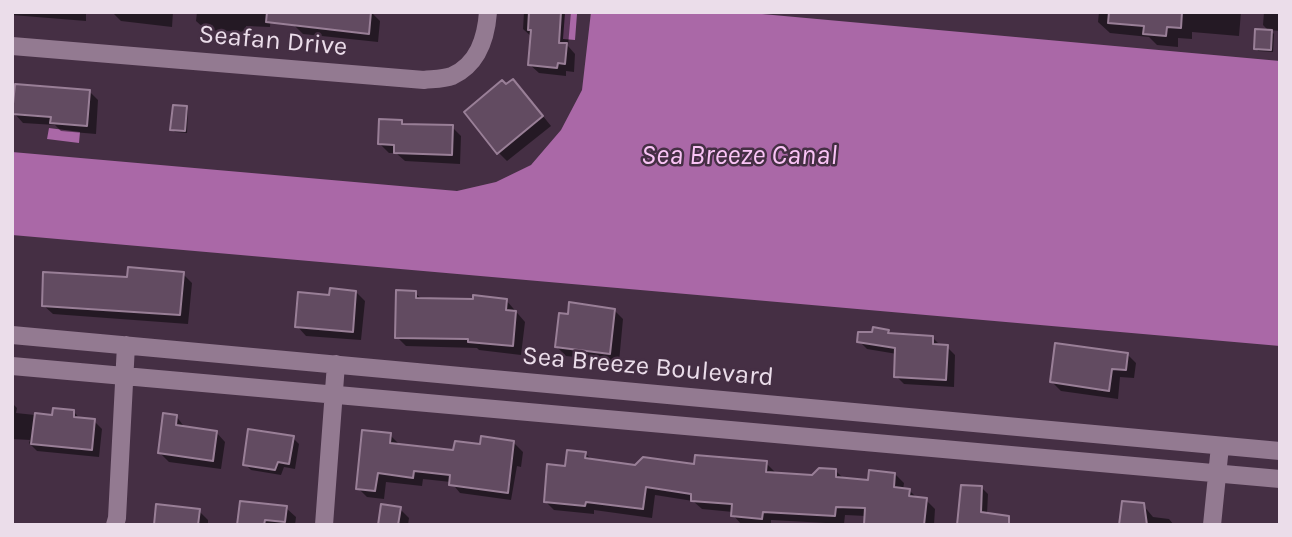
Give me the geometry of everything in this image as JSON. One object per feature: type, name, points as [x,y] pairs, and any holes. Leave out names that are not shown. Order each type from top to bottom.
[{"type":"street","name":"Seafan Drive","points":[[12,46],[424,80],[451,76],[474,60],[484,44],[488,12]]},
{"type":"street","name":"Sea Breeze Boulevard","points":[[12,335],[1280,451]]},
{"type":"street","points":[[115,525],[127,345]]},
{"type":"street","points":[[324,525],[336,365]]},
{"type":"street","points":[[12,366],[1280,479]]},
{"type":"street","points":[[1212,525],[1220,446]]},
{"type":"water","name":"Sea Breeze Canal","points":[[591,12],[740,12],[1280,61],[1280,346],[12,235],[12,152],[457,191],[496,182],[531,165],[561,130],[582,90]]},
{"type":"water","points":[[565,13],[577,14],[575,40],[563,39]]},
{"type":"water","points":[[49,128],[80,132],[79,143],[47,139]]},
{"type":"building","points":[[267,12],[371,12],[369,34],[266,22]]},
{"type":"building","points":[[529,12],[561,12],[559,43],[567,43],[565,64],[558,63],[557,68],[528,65],[531,30],[528,30]]},
{"type":"building","points":[[1109,12],[1182,12],[1181,28],[1167,27],[1166,36],[1143,34],[1144,26],[1108,23]]},
{"type":"building","points":[[1255,29],[1272,30],[1271,50],[1254,49]]},
{"type":"building","points":[[513,79],[543,116],[497,154],[464,112],[502,80],[506,84]]},
{"type":"building","points":[[15,84],[90,90],[87,126],[50,123],[51,117],[12,114]]},
{"type":"building","points":[[173,105],[187,106],[185,131],[170,130]]},
{"type":"building","points":[[379,119],[402,120],[402,124],[453,125],[452,155],[394,153],[394,145],[378,144]]},
{"type":"building","points":[[128,267],[184,272],[180,315],[42,306],[43,272],[127,277]]},
{"type":"building","points":[[330,288],[356,291],[353,332],[295,327],[298,292],[329,295]]},
{"type":"building","points":[[396,290],[416,291],[416,298],[473,299],[473,295],[507,299],[506,310],[516,311],[513,346],[468,342],[468,339],[395,338]]},
{"type":"building","points":[[569,302],[615,309],[610,354],[555,347],[559,313],[568,314]]},
{"type":"building","points":[[873,327],[889,330],[888,333],[933,336],[933,344],[948,345],[946,380],[894,377],[895,348],[857,342],[858,332],[872,332]]},
{"type":"building","points":[[1055,343],[1128,353],[1126,370],[1112,369],[1109,391],[1050,382]]},
{"type":"building","points":[[53,408],[74,410],[74,417],[95,419],[92,450],[31,444],[35,413],[52,415]]},
{"type":"building","points":[[163,413],[177,415],[176,425],[217,431],[213,461],[158,453]]},
{"type":"building","points":[[248,429],[294,436],[289,464],[278,462],[275,470],[243,465]]},
{"type":"building","points":[[362,430],[391,433],[390,443],[453,450],[455,441],[480,444],[481,436],[514,441],[508,493],[449,485],[450,475],[414,471],[413,478],[378,473],[375,491],[356,489]]},
{"type":"building","points":[[567,450],[586,452],[585,458],[635,465],[643,457],[694,464],[695,455],[767,461],[766,472],[812,475],[819,468],[836,469],[836,477],[868,480],[869,470],[895,473],[894,487],[910,489],[909,496],[927,498],[924,525],[864,525],[865,508],[836,507],[835,516],[763,512],[762,519],[731,516],[732,504],[691,501],[691,494],[646,487],[643,509],[586,502],[585,506],[544,502],[547,464],[565,466]]},
{"type":"building","points":[[961,485],[982,486],[981,512],[1009,516],[1009,525],[957,525]]},
{"type":"building","points":[[240,501],[287,506],[285,522],[265,520],[264,525],[237,525]]},
{"type":"building","points":[[1122,501],[1144,503],[1147,525],[1119,525]]},
{"type":"building","points":[[156,504],[200,509],[198,525],[154,525]]},
{"type":"building","points":[[381,504],[401,507],[398,525],[378,525]]}]
